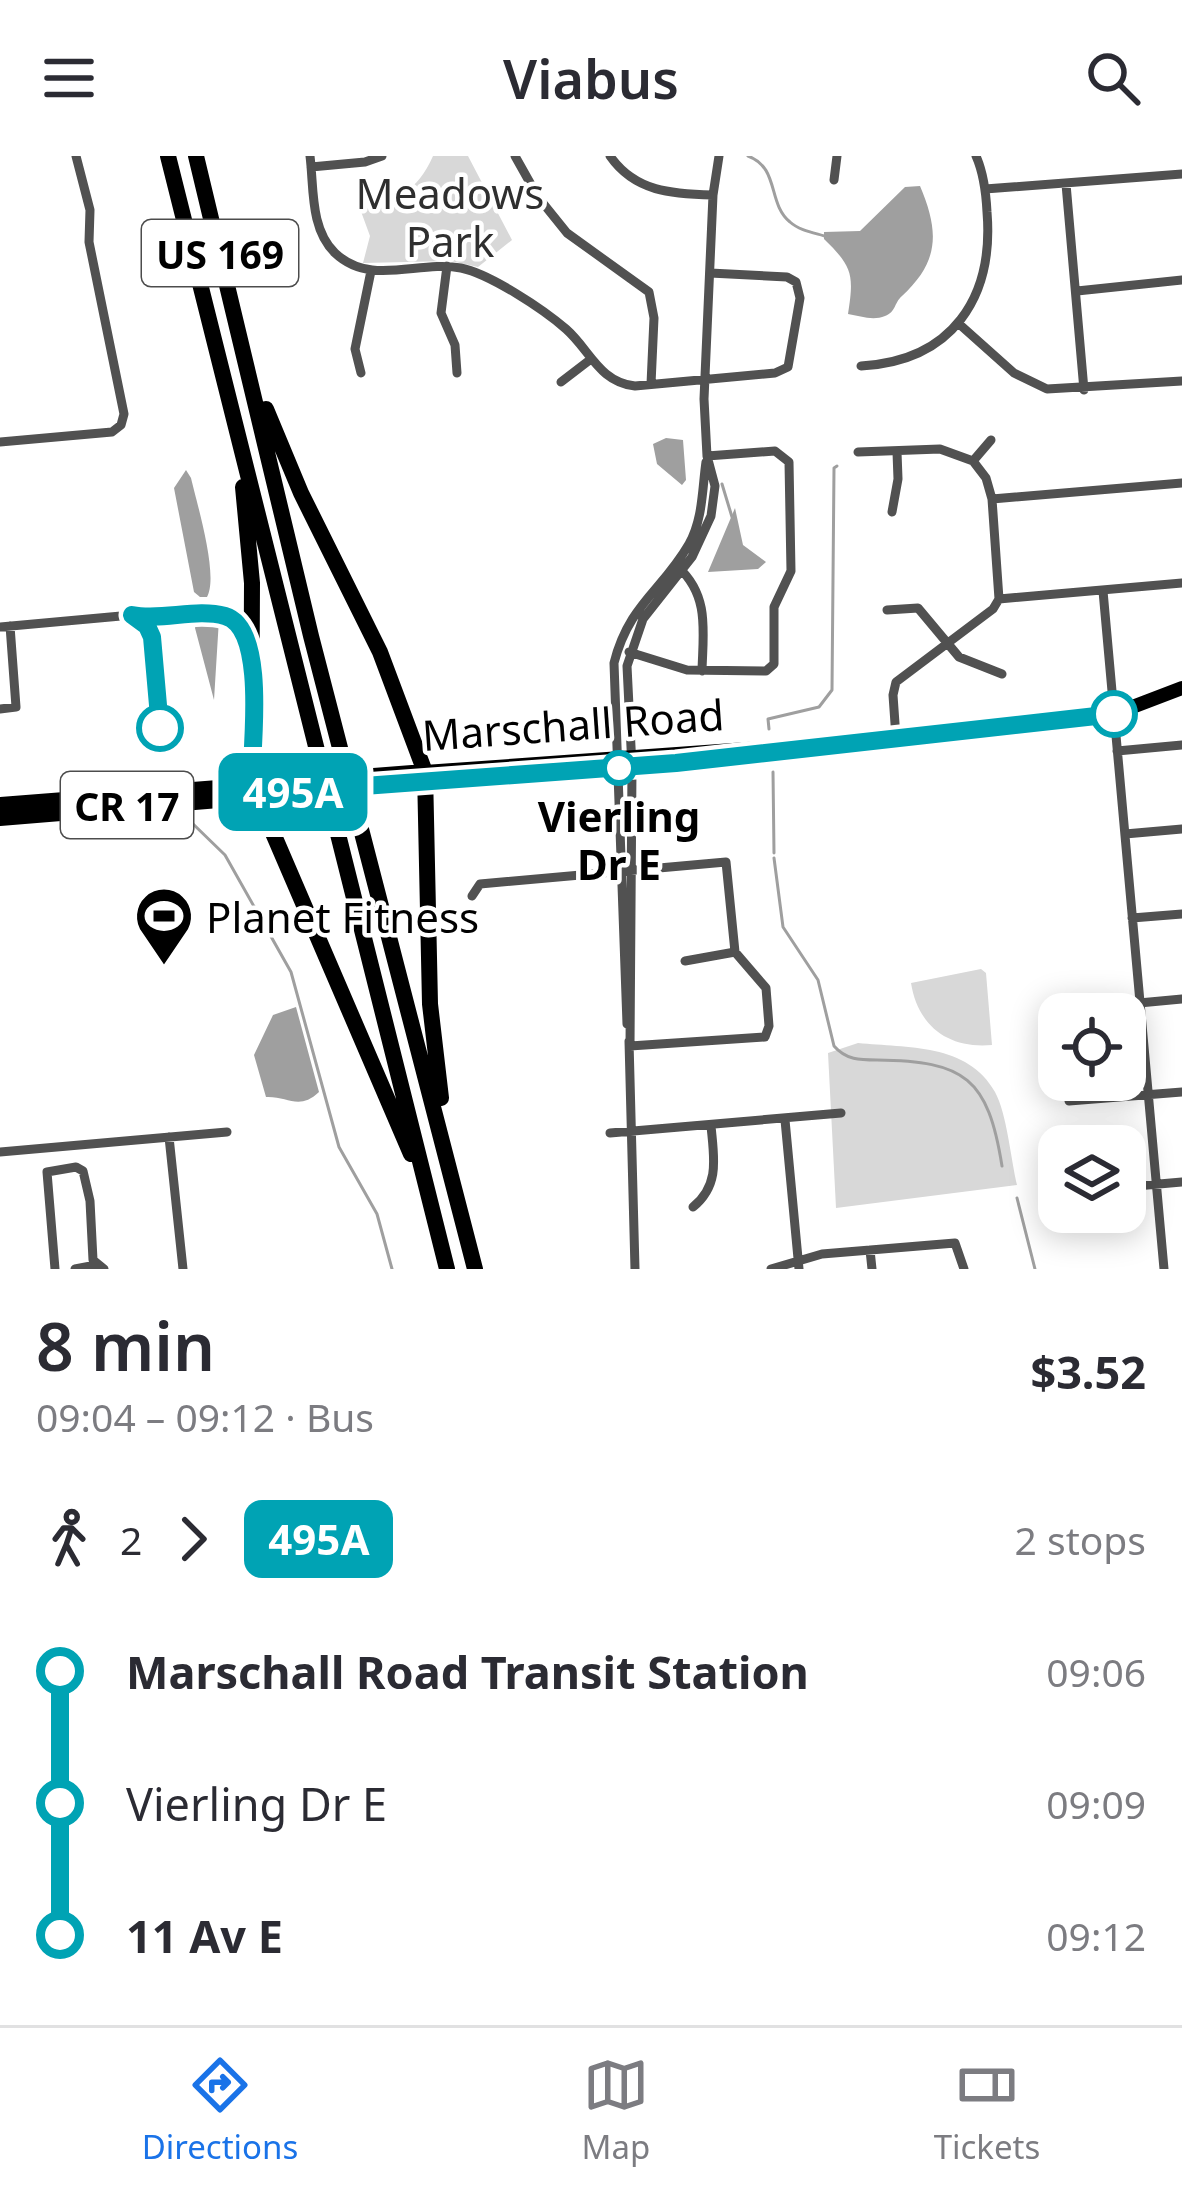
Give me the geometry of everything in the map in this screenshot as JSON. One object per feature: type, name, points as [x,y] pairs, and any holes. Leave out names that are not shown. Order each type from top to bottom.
[{"type":"highway","name":"US 169","points":[[168,156],[447,1269]]},
{"type":"highway","name":"US 169","points":[[196,156],[311,636],[475,1269]]},
{"type":"highway","points":[[215,340],[251,546],[253,788],[412,1158],[447,1269]]},
{"type":"highway","points":[[244,349],[301,493],[380,652],[426,777],[430,1004],[451,1170]]},
{"type":"highway","points":[[132,615],[230,618],[243,629],[253,657]]},
{"type":"highway","points":[[152,637],[157,622],[166,616]]},
{"type":"highway","name":"Marschall Road","points":[[0,805],[426,777]]},
{"type":"highway","name":"Marschall Road","points":[[0,818],[253,788]]},
{"type":"main road","name":"Marschall Road","points":[[426,777],[784,753],[793,748],[1114,714],[1182,688]]},
{"type":"street","points":[[0,442],[112,432],[121,425],[124,414],[89,242],[90,210],[76,156]]},
{"type":"street","points":[[382,156],[310,162],[323,237],[344,260],[370,271],[447,266],[481,275],[555,320],[616,382],[651,384],[775,373],[790,364],[800,298],[796,282],[788,277],[710,273]]},
{"type":"street","points":[[515,156],[538,197],[567,233],[644,286],[653,308],[651,384]]},
{"type":"street","points":[[610,156],[644,186],[668,193],[713,195]]},
{"type":"street","points":[[625,762],[614,689],[623,652],[678,567],[698,523],[707,456],[705,379],[719,156]]},
{"type":"street","points":[[834,180],[837,156]]},
{"type":"street","points":[[861,366],[911,357],[932,346],[958,322],[977,292],[989,236],[976,156]]},
{"type":"street","points":[[985,189],[1182,174]]},
{"type":"street","points":[[1066,184],[1084,390]]},
{"type":"street","points":[[447,266],[441,314],[455,345],[457,374]]},
{"type":"street","points":[[361,374],[356,349],[370,271]]},
{"type":"street","points":[[644,286],[655,277]]},
{"type":"street","points":[[1078,291],[1182,280]]},
{"type":"street","points":[[958,322],[1014,373],[1047,389],[1182,381]]},
{"type":"street","points":[[561,382],[591,359]]},
{"type":"street","points":[[973,460],[991,440]]},
{"type":"street","points":[[858,452],[940,448],[973,460],[986,478],[992,500],[999,599],[993,609],[896,682],[896,738]]},
{"type":"street","points":[[623,652],[702,671],[766,671],[774,664],[774,607],[791,571],[789,462],[775,451],[707,456]]},
{"type":"street","points":[[892,512],[897,452]]},
{"type":"street","points":[[992,500],[1182,483]]},
{"type":"street","points":[[678,567],[693,582],[702,601],[702,671]]},
{"type":"street","points":[[999,599],[1182,584]]},
{"type":"street","points":[[1102,591],[1138,993]]},
{"type":"street","points":[[887,610],[918,608],[959,657],[1002,674]]},
{"type":"street","points":[[0,709],[16,706],[5,627],[132,615]]},
{"type":"street","points":[[623,652],[635,1269]]},
{"type":"street","points":[[1117,751],[1182,745]]},
{"type":"street","points":[[1125,834],[1182,829]]},
{"type":"street","points":[[472,896],[480,884],[726,862],[735,952],[766,988],[769,1026],[765,1036],[630,1046]]},
{"type":"street","points":[[1132,918],[1182,914]]},
{"type":"street","points":[[685,961],[735,952]]},
{"type":"street","points":[[1146,1002],[1182,999]]},
{"type":"street","points":[[1146,1084],[1164,1269]]},
{"type":"street","points":[[1147,1095],[1182,1092]]},
{"type":"street","points":[[610,1133],[841,1114]]},
{"type":"street","points":[[785,1120],[798,1264]]},
{"type":"street","points":[[693,1207],[706,1196],[715,1174],[711,1126]]},
{"type":"street","points":[[0,1152],[227,1132]]},
{"type":"street","points":[[170,1137],[182,1269]]},
{"type":"street","points":[[55,1269],[47,1172],[76,1167],[83,1171],[100,1267],[75,1269]]},
{"type":"street","points":[[1146,1185],[1182,1182]]},
{"type":"street","points":[[771,1269],[870,1250],[955,1243],[964,1269]]},
{"type":"street","points":[[870,1250],[872,1269]]},
{"type":"green space","name":"Meadows Park","points":[[433,156],[468,156],[512,240],[478,267],[451,261],[363,263],[370,236],[359,206],[404,193]]},
{"type":"green space","points":[[981,969],[986,973],[992,1045],[962,1043],[938,1032],[920,1011],[911,983]]},
{"type":"green space","points":[[858,1043],[935,1051],[969,1064],[983,1076],[1003,1112],[1017,1185],[836,1208],[828,1053]]},
{"type":"shaded area","points":[[920,186],[933,231],[924,270],[889,314],[871,318],[848,314],[849,272],[824,239],[824,232],[860,231],[905,187]]},
{"type":"shaded area","points":[[666,438],[683,440],[686,480],[682,485],[657,464],[653,444]]},
{"type":"shaded area","points":[[186,470],[209,557],[207,597],[194,592],[174,488]]},
{"type":"shaded area","points":[[735,508],[743,545],[766,562],[758,569],[708,572]]},
{"type":"shaded area","points":[[219,619],[214,700],[195,628],[196,623]]},
{"type":"shaded area","points":[[296,1007],[319,1092],[299,1102],[266,1097],[254,1055],[273,1015]]},
{"type":"waterway","points":[[748,156],[765,169],[778,205],[790,222],[828,237]]},
{"type":"waterway","points":[[769,729],[768,719],[819,707],[832,690],[837,466]]},
{"type":"waterway","points":[[722,484],[732,517]]},
{"type":"waterway","points":[[773,772],[774,853]]},
{"type":"waterway","points":[[191,822],[225,855],[291,972],[339,1147],[377,1214],[392,1269]]},
{"type":"waterway","points":[[774,858],[783,927],[818,980],[834,1046],[854,1058],[932,1065],[967,1080],[989,1112],[1002,1166]]},
{"type":"waterway","points":[[1017,1198],[1035,1269]]},
{"type":"bus line","name":"495A","points":[[160,728],[152,637],[147,626],[132,615],[220,615],[243,629],[253,657],[251,782],[255,794],[784,753],[793,748],[1114,714]]},
{"type":"place","name":"Vierling Dr E","points":[[619,768]]},
{"type":"place","name":"Planet Fitness","points":[[164,967]]}]
